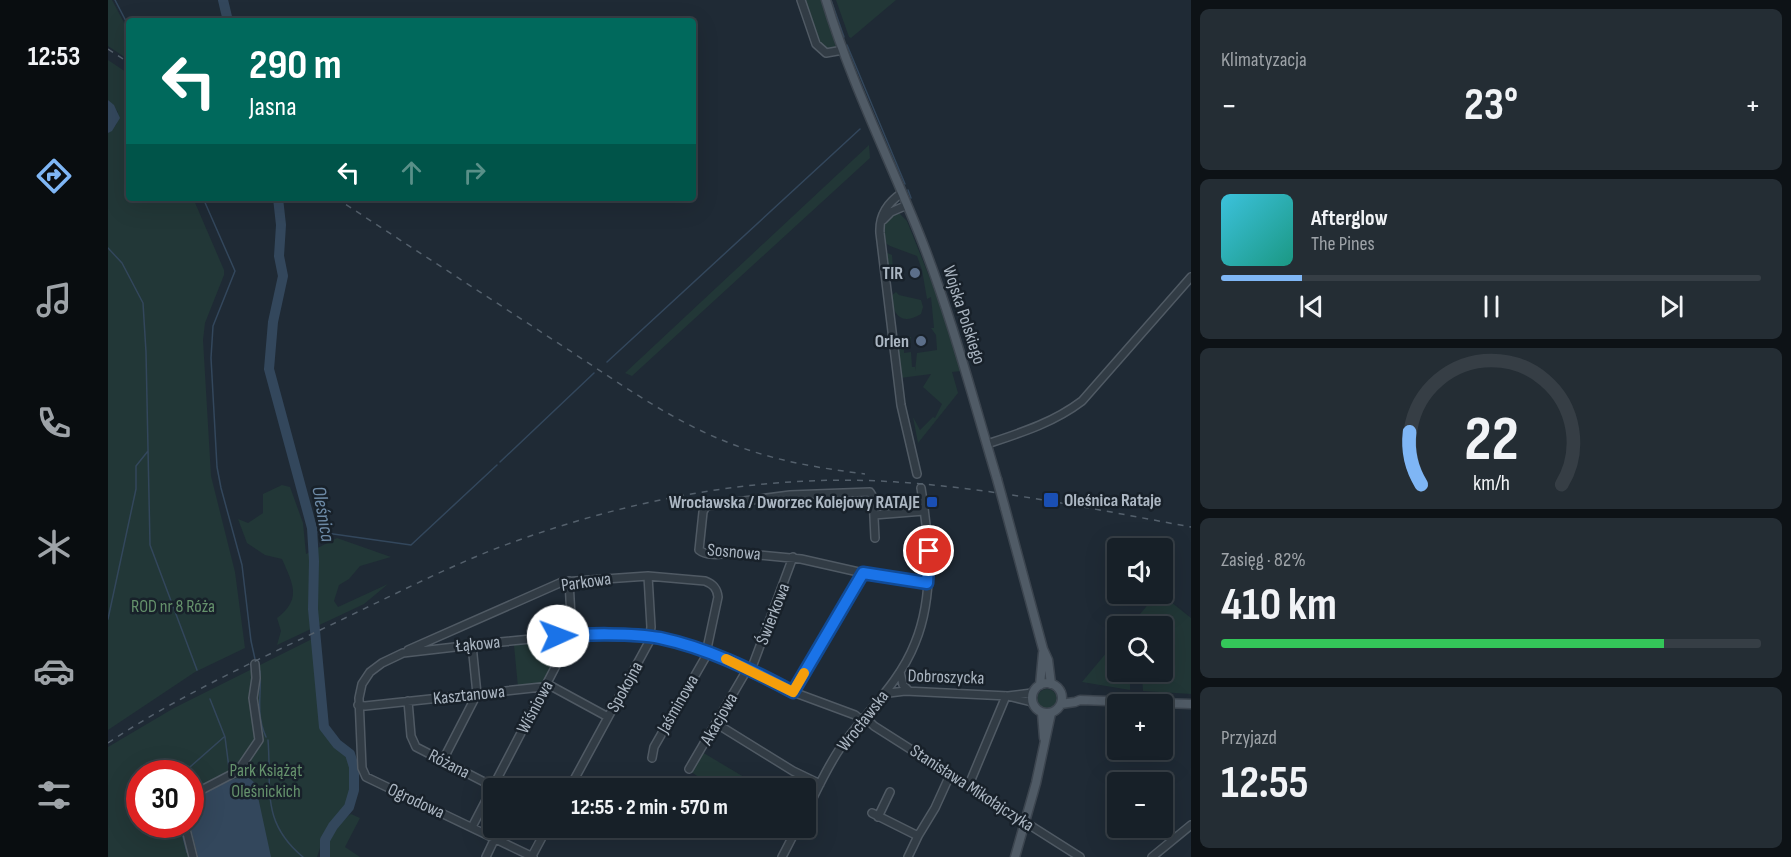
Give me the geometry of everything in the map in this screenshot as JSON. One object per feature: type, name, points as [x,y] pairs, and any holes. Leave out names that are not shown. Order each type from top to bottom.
[{"type":"main road","name":"Wojska Polskiego","points":[[826,0],[843,50],[907,205],[951,322],[1048,660],[1051,684]]},
{"type":"main road","name":"Wojska Polskiego","points":[[1040,685],[1043,649]]},
{"type":"main road","points":[[1047,713],[1032,698],[1040,685],[1051,684],[1062,694],[1076,696],[1080,700]]},
{"type":"main road","points":[[1061,704],[1062,694]]},
{"type":"main road","points":[[1047,713],[1061,704],[1080,700],[1191,704]]},
{"type":"main road","points":[[1015,857],[1039,771],[1047,713]]},
{"type":"street","points":[[801,0],[819,48],[826,53],[843,50]]},
{"type":"street","points":[[902,193],[888,205],[881,217],[880,225],[900,396],[917,474]]},
{"type":"street","points":[[880,225],[891,212],[907,205]]},
{"type":"street","points":[[987,444],[1043,424],[1082,401],[1191,277]]},
{"type":"street","name":"Wrocławska","points":[[816,792],[840,748],[884,696],[900,672],[918,633],[927,583],[929,551],[921,488]]},
{"type":"street","name":"Sosnowa","points":[[875,538],[873,497],[870,492],[790,495],[709,505],[704,509],[699,547],[701,552],[793,557],[863,573],[927,583]]},
{"type":"street","points":[[874,515],[924,511]]},
{"type":"street","name":"Świerkowa","points":[[749,669],[793,557]]},
{"type":"street","points":[[793,692],[863,573]]},
{"type":"street","name":"Parkowa","points":[[403,653],[562,582],[648,576],[705,581],[714,587],[718,597],[707,651]]},
{"type":"street","name":"Spokojna","points":[[574,778],[647,646],[651,627],[648,576]]},
{"type":"street","name":"Wiśniowa","points":[[496,778],[572,635],[569,581]]},
{"type":"street","points":[[449,632],[452,647]]},
{"type":"street","name":"Łąkowa","points":[[358,705],[362,684],[370,672],[382,663],[403,653],[572,635],[650,637],[707,651],[749,669],[793,692],[864,719]]},
{"type":"street","points":[[443,760],[477,694],[472,645]]},
{"type":"street","name":"Jaśminowa","points":[[652,758],[654,747],[707,651]]},
{"type":"street","points":[[204,789],[238,771],[259,740],[253,698],[256,678],[255,664]]},
{"type":"street","name":"Akacjowa","points":[[689,770],[749,669]]},
{"type":"street","points":[[900,672],[903,685],[909,691]]},
{"type":"street","name":"Kasztanowa","points":[[358,705],[551,686],[608,717]]},
{"type":"street","name":"Dobroszycka","points":[[884,696],[909,691],[1032,698]]},
{"type":"street","points":[[968,787],[1007,696]]},
{"type":"street","name":"Różana","points":[[408,701],[412,741],[416,747],[483,781]]},
{"type":"street","name":"Ogrodowa","points":[[358,705],[362,768],[366,777],[483,832]]},
{"type":"street","name":"Stanisława Mikołajczyka","points":[[864,719],[1080,857]]},
{"type":"street","points":[[717,724],[793,771],[820,784]]},
{"type":"street","points":[[909,857],[950,775]]},
{"type":"street","points":[[890,792],[875,815],[918,836]]},
{"type":"street","name":"Wiśniowa","points":[[472,827],[483,804]]},
{"type":"street","points":[[1152,857],[1191,825]]},
{"type":"street","points":[[188,838],[193,857]]},
{"type":"street","points":[[486,857],[495,838]]},
{"type":"street","name":"Ogrodowa","points":[[495,838],[532,857]]},
{"type":"street","points":[[532,857],[542,838]]},
{"type":"street","points":[[782,857],[792,838]]},
{"type":"green space","points":[[108,0],[112,0],[126,26],[126,58],[108,46]]},
{"type":"green space","points":[[802,0],[823,0],[836,48],[829,51],[821,46]]},
{"type":"green space","points":[[836,0],[896,0],[851,38]]},
{"type":"green space","name":"ROD nr 8 Róża","points":[[108,60],[126,72],[126,201],[194,201],[224,270],[205,323],[203,340],[211,476],[235,572],[245,648],[195,672],[108,730],[108,133],[116,125],[118,112],[108,100]]},
{"type":"green space","points":[[869,145],[870,158],[632,376],[625,373]]},
{"type":"green space","points":[[894,214],[900,214],[907,221],[945,316],[961,371],[952,372],[958,393],[918,443],[913,417],[920,430],[933,417],[935,418],[942,404],[923,387],[931,374],[900,378],[896,339],[900,336],[911,337],[911,343],[904,345],[904,353],[911,352],[912,367],[915,367],[915,371],[917,353],[937,350],[936,335],[931,328],[934,328],[931,297],[927,299],[917,256],[884,242],[884,226],[887,219]]},
{"type":"green space","points":[[885,252],[892,255],[894,282],[889,276]]},
{"type":"green space","points":[[896,292],[899,295],[921,300],[923,307],[921,314],[908,319],[899,317],[894,309],[891,296]]},
{"type":"green space","points":[[282,485],[290,487],[303,523],[306,554],[337,538],[391,557],[360,566],[349,579],[339,585],[334,601],[338,607],[388,584],[364,604],[277,645],[281,631],[277,618],[290,604],[292,584],[282,559],[265,555],[247,543],[238,519],[248,523],[263,513],[263,494]]},
{"type":"green space","points":[[1149,604],[1173,604],[1191,618],[1191,694],[1143,691],[1142,682],[1173,682],[1173,616],[1138,616]]},
{"type":"green space","name":"Park Książąt Oleśnickich","points":[[312,639],[322,729],[348,758],[352,780],[350,797],[323,839],[317,857],[108,857],[108,747],[174,708]]},
{"type":"green space","points":[[558,640],[562,648],[545,682],[518,687],[514,645]]},
{"type":"green space","points":[[1107,652],[1107,682],[1130,682],[1130,690],[1082,682]]},
{"type":"green space","points":[[1043,689],[1051,689],[1057,695],[1057,703],[1051,709],[1043,709],[1037,703],[1037,695]]},
{"type":"green space","points":[[702,752],[746,778],[700,778],[690,771]]},
{"type":"green space","points":[[351,814],[360,818],[345,847],[360,857],[328,857],[328,844],[333,832]]},
{"type":"water","points":[[108,100],[114,105],[120,118],[112,131],[108,133]]},
{"type":"water","points":[[249,778],[255,783],[271,857],[198,857],[193,838],[204,838],[204,794],[230,780]]},
{"type":"waterway","points":[[115,0],[126,21]]},
{"type":"waterway","name":"Oleśnica","points":[[223,0],[227,18]]},
{"type":"waterway","points":[[831,0],[844,37]]},
{"type":"waterway","points":[[847,45],[905,184]]},
{"type":"waterway","points":[[607,362],[860,129]]},
{"type":"waterway","points":[[908,190],[911,198]]},
{"type":"waterway","points":[[204,201],[235,271],[213,326],[211,358],[217,467],[242,565],[255,659]]},
{"type":"waterway","name":"Oleśnica","points":[[278,201],[281,225],[279,256],[283,276],[273,322],[269,369],[312,528],[313,609],[324,727],[337,744],[350,754],[354,767],[354,790],[349,807],[325,840],[325,857]]},
{"type":"waterway","points":[[108,248],[122,263],[143,303],[150,545],[197,670]]},
{"type":"waterway","points":[[500,462],[594,373]]},
{"type":"waterway","points":[[108,619],[136,489],[136,466],[148,451]]},
{"type":"waterway","points":[[312,531],[411,545],[497,465]]},
{"type":"waterway","points":[[260,671],[260,711],[266,737]]},
{"type":"waterway","points":[[210,699],[225,737],[229,768]]},
{"type":"waterway","points":[[198,760],[224,737]]},
{"type":"waterway","points":[[268,740],[269,789],[274,817],[289,844],[303,857]]},
{"type":"waterway","points":[[183,838],[187,852]]},
{"type":"railway","points":[[108,49],[126,61]]},
{"type":"railway","points":[[341,201],[625,387],[709,435],[764,455],[865,474]]},
{"type":"railway","points":[[108,743],[164,708],[222,677],[473,558],[538,533],[634,506],[682,496],[780,483],[830,480],[879,481],[997,493],[1191,527]]},
{"type":"slow traffic","points":[[726,659],[793,692],[804,673]]},
{"type":"place","name":"TIR","points":[[915,273]]},
{"type":"place","name":"Orlen","points":[[921,341]]},
{"type":"place","name":"Oleśnica Rataje","points":[[1051,500]]},
{"type":"place","name":"Wrocławska / Dworzec Kolejowy RATAJE","points":[[932,502]]},
{"type":"route","points":[[558,636],[660,638],[713,653],[793,692],[863,573],[927,583],[929,551]]}]
